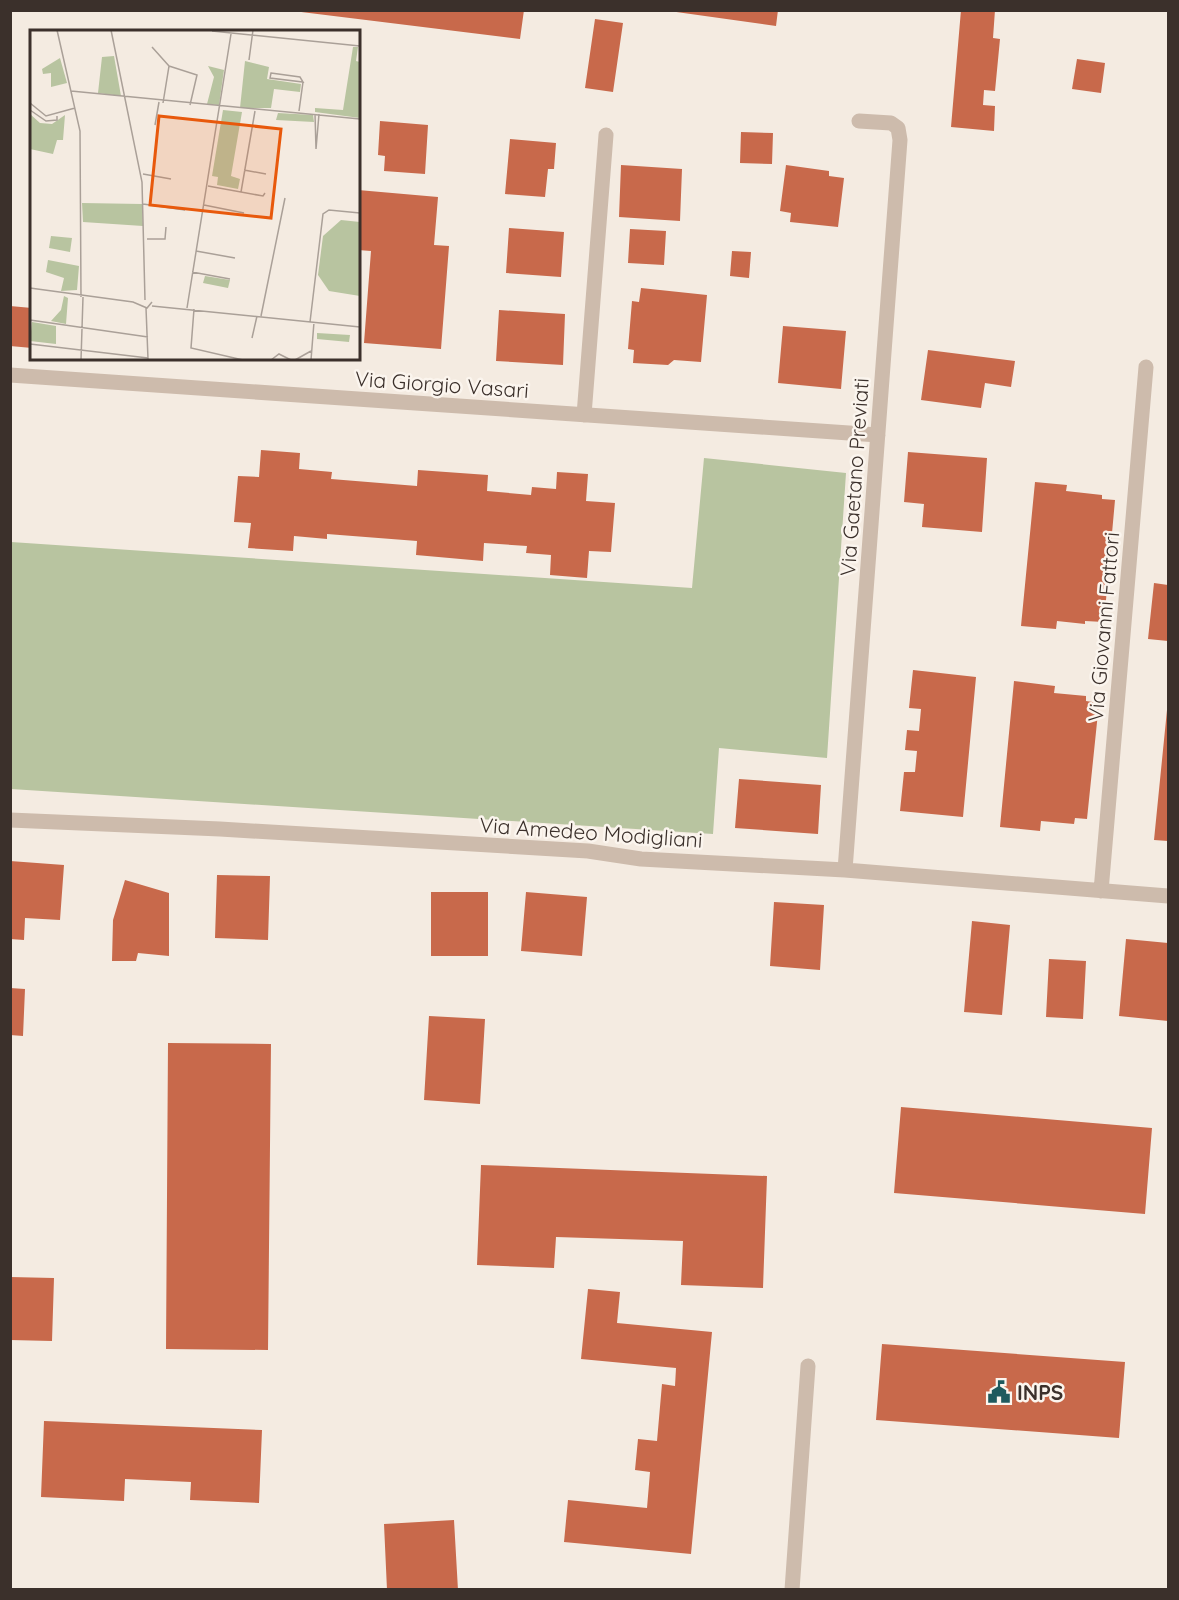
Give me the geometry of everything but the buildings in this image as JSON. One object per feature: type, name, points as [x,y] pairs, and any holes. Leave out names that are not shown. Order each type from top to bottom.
[{"type":"street","name":"Via Gaetano Previati","points":[[845,870],[900,140],[898,128],[891,123],[859,121]]},
{"type":"street","points":[[584,415],[606,135]]},
{"type":"street","name":"Via Giovanni Fattori","points":[[1101,891],[1146,367]]},
{"type":"street","name":"Via Giorgio Vasari","points":[[10,375],[878,435]]},
{"type":"street","name":"Via Amedeo Modigliani","points":[[10,820],[220,828],[845,870],[1168,896]]},
{"type":"street","points":[[792,1590],[808,1366]]},
{"type":"green space","points":[[704,458],[846,473],[827,758],[719,748],[713,834],[11,789],[11,542],[692,588]]},
{"type":"place","name":"INPS","points":[[999,1392]]}]
